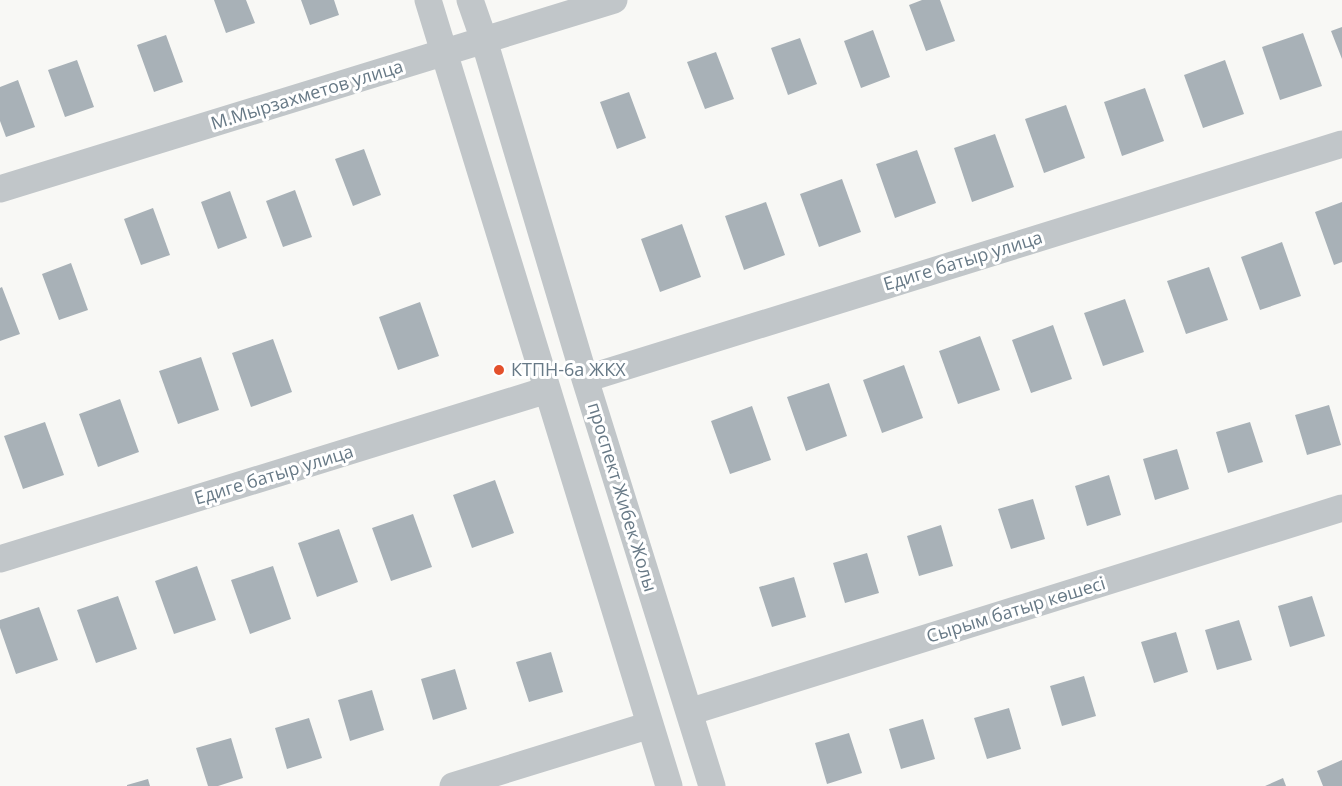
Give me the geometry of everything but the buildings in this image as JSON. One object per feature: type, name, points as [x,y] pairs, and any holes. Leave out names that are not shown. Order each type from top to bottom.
[{"type":"street","points":[[428,0],[669,786]]},
{"type":"street","name":"проспект Жибек Жолы","points":[[470,0],[712,786]]},
{"type":"street","name":"М.Мырзахметов улица","points":[[0,189],[614,0]]},
{"type":"street","name":"Едиге батыр улица","points":[[585,379],[1342,144]]},
{"type":"street","name":"Едиге батыр улица","points":[[0,559],[547,390]]},
{"type":"street","name":"Сырым батыр көшесі","points":[[689,712],[1342,508]]},
{"type":"street","points":[[453,786],[650,725]]},
{"type":"place","name":"КТПН-6а ЖКХ","points":[[499,370]]}]
